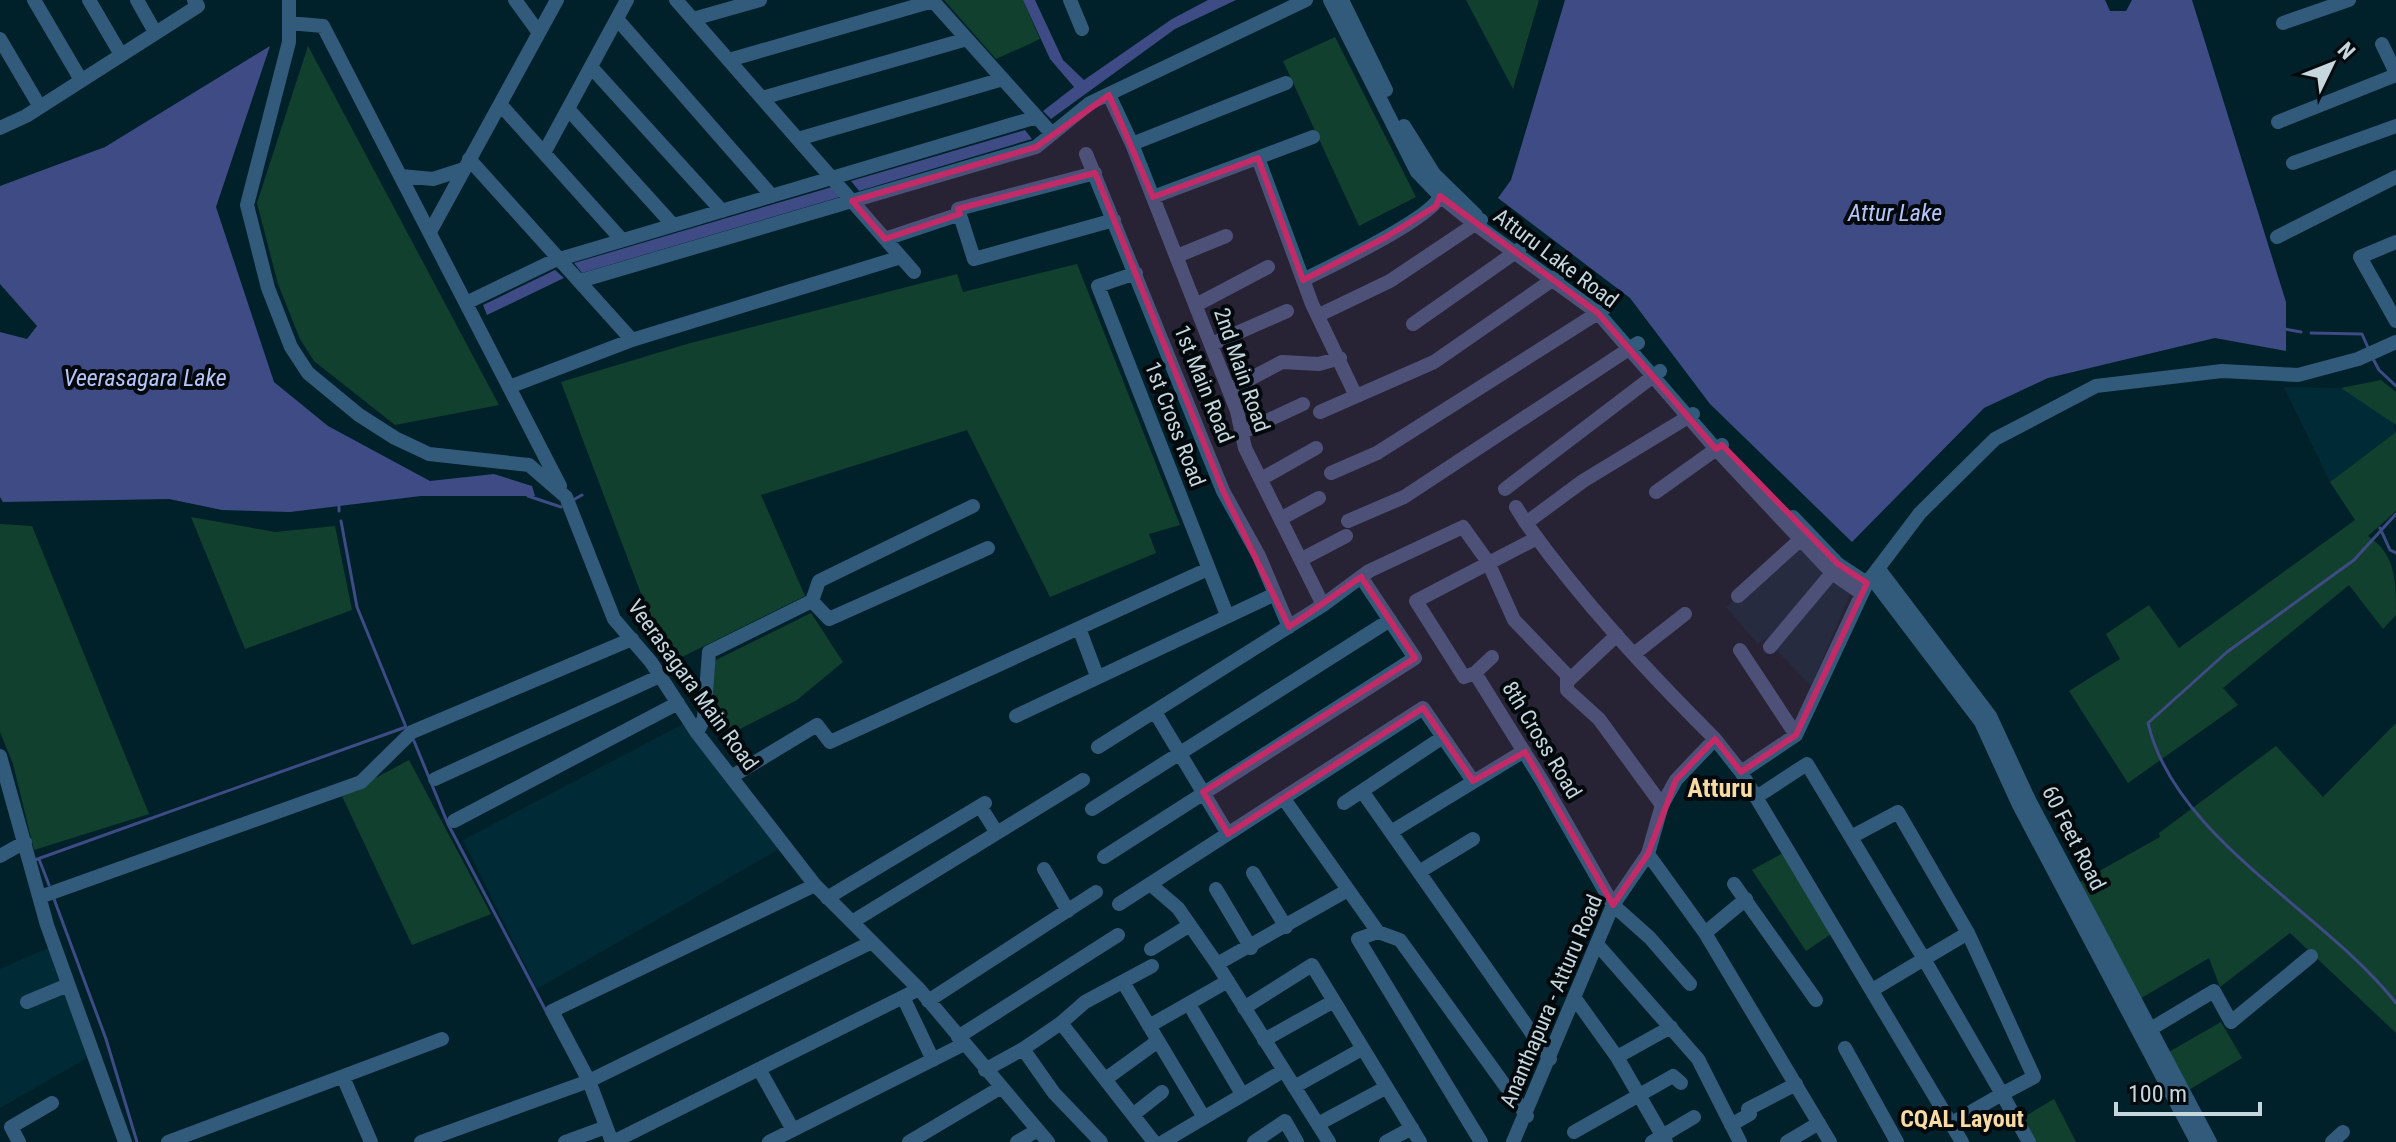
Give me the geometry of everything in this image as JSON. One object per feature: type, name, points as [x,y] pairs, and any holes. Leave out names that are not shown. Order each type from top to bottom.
[{"type":"street","points":[[34,0],[81,80]]},
{"type":"street","points":[[89,0],[120,53]]},
{"type":"street","points":[[137,0],[155,32]]},
{"type":"street","points":[[0,128],[40,107],[120,53],[198,6],[194,0]]},
{"type":"street","name":"Veerasagara Main Road","points":[[289,0],[286,55],[247,205],[268,288],[291,347],[308,373],[359,415],[395,438],[429,454],[529,465],[566,497],[614,619],[660,676],[697,733],[815,885],[924,995],[1048,1142]]},
{"type":"street","points":[[515,0],[539,33]]},
{"type":"street","points":[[430,232],[557,0]]},
{"type":"street","points":[[544,153],[627,0]]},
{"type":"street","points":[[676,0],[914,272]]},
{"type":"street","points":[[693,19],[740,3],[760,0]]},
{"type":"street","points":[[570,271],[622,240],[772,196],[842,190],[1036,147],[1090,103],[1306,0]]},
{"type":"street","name":"Atturu Lake Road","points":[[1330,0],[1417,172],[1440,196],[1601,311],[1634,345],[1690,416],[1832,573],[1869,580]]},
{"type":"street","name":"Atturu Lake Road","points":[[1342,0],[1409,137],[1434,174],[1479,222]]},
{"type":"street","points":[[2283,23],[2349,0]]},
{"type":"street","points":[[729,60],[932,1],[1052,134]]},
{"type":"street","points":[[1073,1],[1082,29]]},
{"type":"street","points":[[617,19],[772,196]]},
{"type":"street","points":[[289,23],[323,26],[566,497]]},
{"type":"street","points":[[0,39],[40,107]]},
{"type":"street","points":[[762,98],[967,39]]},
{"type":"street","points":[[2278,122],[2396,74],[2382,44]]},
{"type":"street","points":[[591,67],[722,211]]},
{"type":"street","points":[[798,139],[1003,79]]},
{"type":"street","points":[[1132,144],[1286,83]]},
{"type":"street","name":"2nd Main Road","points":[[1109,95],[1132,144],[1212,344],[1243,432],[1245,448],[1323,605]]},
{"type":"street","points":[[500,104],[622,240]]},
{"type":"street","points":[[568,109],[673,225]]},
{"type":"street","points":[[466,303],[842,190],[1037,117]]},
{"type":"street","points":[[2293,163],[2396,126]]},
{"type":"street","points":[[1153,197],[1313,137]]},
{"type":"street","name":"1st Main Road","points":[[1086,154],[1223,491],[1289,627]]},
{"type":"street","points":[[1258,158],[1303,280],[1356,396]]},
{"type":"street","points":[[401,176],[433,179],[467,164]]},
{"type":"street","points":[[467,164],[632,340]]},
{"type":"street","points":[[1095,173],[958,209],[974,259],[1114,220]]},
{"type":"street","points":[[2277,237],[2396,177]]},
{"type":"street","points":[[1303,280],[1386,237],[1436,206],[1440,196]]},
{"type":"street","points":[[885,239],[960,214]]},
{"type":"street","points":[[1319,315],[1390,281],[1479,222]]},
{"type":"street","points":[[1177,256],[1226,236]]},
{"type":"street","points":[[2396,242],[2360,257],[2396,321]]},
{"type":"street","points":[[1413,324],[1517,251]]},
{"type":"street","points":[[509,387],[632,340],[901,257]]},
{"type":"street","points":[[1196,305],[1268,267]]},
{"type":"street","name":"1st Cross Road","points":[[1136,273],[1098,286],[1227,615]]},
{"type":"street","points":[[1320,412],[1434,362],[1556,278]]},
{"type":"street","points":[[1212,344],[1287,311]]},
{"type":"street","points":[[1331,473],[1377,453],[1601,311]]},
{"type":"street","points":[[1741,772],[1796,735],[1869,580],[1920,513],[1995,439],[2096,386],[2222,371],[2298,375],[2358,359],[2390,344]]},
{"type":"street","points":[[1302,559],[1347,528],[1404,497],[1634,345]]},
{"type":"street","points":[[1229,390],[1282,362],[1319,364],[1340,358]]},
{"type":"street","points":[[1505,489],[1657,374]]},
{"type":"street","points":[[1243,432],[1303,404]]},
{"type":"street","points":[[1526,523],[1583,481],[1690,416]]},
{"type":"street","points":[[1656,492],[1719,447]]},
{"type":"street","name":"Atturu Lake Road","points":[[1719,447],[1838,564],[1869,580]]},
{"type":"street","points":[[1261,479],[1316,448]]},
{"type":"street","points":[[1282,518],[1319,498]]},
{"type":"street","points":[[697,733],[704,718],[709,652],[812,601],[819,581],[973,506]]},
{"type":"street","points":[[1516,507],[1537,538],[1617,635],[1715,739],[1758,796],[1962,1142]]},
{"type":"street","points":[[1098,747],[1289,627],[1361,577],[1388,561],[1463,527],[1488,562],[1514,620],[1567,675],[1567,690],[1599,719],[1662,805]]},
{"type":"street","points":[[1488,562],[1537,538]]},
{"type":"street","points":[[1738,596],[1801,539]]},
{"type":"street","points":[[812,601],[829,619],[988,548]]},
{"type":"street","name":"8th Cross Road","points":[[1488,562],[1416,601],[1464,677],[1475,673],[1613,905],[1650,938],[1690,984]]},
{"type":"street","points":[[731,777],[817,725],[830,742],[1208,569]]},
{"type":"street","points":[[1770,647],[1832,573]]},
{"type":"street","points":[[1104,857],[1415,658],[1361,577]]},
{"type":"street","name":"60 Feet Road","points":[[1869,580],[1990,716],[2029,800],[2210,1142]]},
{"type":"street","name":"60 Feet Road","points":[[1869,580],[1981,722],[2026,818],[2197,1142]]},
{"type":"street","points":[[1016,716],[1275,594]]},
{"type":"street","points":[[1634,654],[1685,614]]},
{"type":"street","points":[[1092,809],[1390,620]]},
{"type":"street","points":[[1079,628],[1097,676]]},
{"type":"street","points":[[1567,682],[1617,635]]},
{"type":"street","points":[[40,897],[361,782],[412,732],[632,639]]},
{"type":"street","points":[[1740,650],[1796,735]]},
{"type":"street","points":[[1475,673],[1492,657]]},
{"type":"street","points":[[435,779],[660,676]]},
{"type":"street","points":[[454,821],[678,703]]},
{"type":"street","points":[[1119,904],[1423,708],[1473,781]]},
{"type":"street","points":[[1155,712],[1228,834]]},
{"type":"street","points":[[1344,803],[1443,737]]},
{"type":"street","name":"Ananthapura - Atturu Road","points":[[1514,1142],[1613,905],[1648,854],[1662,805],[1676,780],[1715,739]]},
{"type":"street","points":[[1391,832],[1524,751]]},
{"type":"street","points":[[0,756],[6,801],[25,842],[68,985],[125,1142]]},
{"type":"street","points":[[1758,796],[1807,764],[1853,836],[2029,1142]]},
{"type":"street","points":[[852,922],[1083,780]]},
{"type":"street","points":[[1362,791],[1550,1059]]},
{"type":"street","points":[[1284,799],[1378,932],[1400,940],[1527,1116]]},
{"type":"street","points":[[827,898],[983,804],[997,833]]},
{"type":"street","points":[[1853,836],[1898,812],[1968,933],[2034,1077],[1950,1124]]},
{"type":"street","points":[[1419,872],[1473,839]]},
{"type":"street","points":[[0,856],[25,842]]},
{"type":"street","points":[[1648,854],[1705,933],[1830,1142]]},
{"type":"street","points":[[1044,869],[1068,911]]},
{"type":"street","points":[[1253,873],[1286,927]]},
{"type":"street","points":[[1150,884],[1178,908],[1190,925],[1329,1142]]},
{"type":"street","points":[[1734,884],[1816,1000]]},
{"type":"street","points":[[815,885],[552,1011],[589,1081],[612,1142],[903,997],[924,995],[1096,892]]},
{"type":"street","points":[[1216,889],[1251,948]]},
{"type":"street","points":[[1217,964],[1251,948],[1348,890]]},
{"type":"street","points":[[1705,933],[1746,899]]},
{"type":"street","points":[[1151,949],[1190,925]]},
{"type":"street","points":[[1378,932],[1358,939],[1481,1142]]},
{"type":"street","points":[[1874,989],[1968,933]]},
{"type":"street","points":[[769,1142],[933,1060],[1118,935]]},
{"type":"street","points":[[421,1142],[589,1081],[872,942]]},
{"type":"street","points":[[1597,944],[1698,1059],[1740,1142]]},
{"type":"street","points":[[2149,1030],[2214,991],[2231,1022],[2311,956]]},
{"type":"street","points":[[1244,1008],[1312,965],[1420,1142]]},
{"type":"street","points":[[985,1070],[1023,1049],[1085,1002],[1152,966]]},
{"type":"street","points":[[1149,1026],[1228,981]]},
{"type":"street","points":[[1123,982],[1203,1116]]},
{"type":"street","points":[[27,1002],[68,985]]},
{"type":"street","points":[[903,997],[933,1060]]},
{"type":"street","points":[[1574,997],[1617,1057],[1660,1140],[1694,1117]]},
{"type":"street","points":[[1264,1040],[1334,1001]]},
{"type":"street","points":[[1193,1011],[1242,1094]]},
{"type":"street","points":[[1061,1023],[1154,1142]]},
{"type":"street","points":[[1617,1057],[1671,1027]]},
{"type":"street","points":[[168,1142],[442,1039]]},
{"type":"street","points":[[1107,1078],[1158,1041]]},
{"type":"street","points":[[1845,1048],[1897,1142]]},
{"type":"street","points":[[1023,1049],[1054,1093],[1101,1142]]},
{"type":"street","points":[[1294,1087],[1362,1049]]},
{"type":"street","points":[[759,1069],[793,1130]]},
{"type":"street","points":[[1163,1142],[1283,1071]]},
{"type":"street","points":[[1574,1132],[1673,1076],[1681,1083]]},
{"type":"street","points":[[343,1077],[371,1142]]},
{"type":"street","points":[[1731,1125],[1750,1114],[1748,1109],[1796,1084]]},
{"type":"street","points":[[909,1142],[1000,1088]]},
{"type":"street","points":[[1318,1124],[1385,1088]]},
{"type":"street","points":[[1134,1114],[1162,1092]]},
{"type":"street","points":[[19,1142],[5,1130],[52,1103]]},
{"type":"street","points":[[1254,1142],[1285,1121],[1297,1142]]},
{"type":"street","points":[[1787,1142],[1819,1123]]},
{"type":"street","points":[[565,1142],[606,1127]]},
{"type":"street","points":[[1386,1142],[1412,1128]]},
{"type":"street","points":[[1017,1142],[1038,1130]]},
{"type":"highlighted area","points":[[1109,95],[1153,197],[1258,158],[1303,280],[1386,237],[1436,206],[1440,196],[1598,313],[1716,449],[1722,445],[1838,564],[1867,583],[1796,735],[1741,772],[1715,739],[1676,780],[1648,854],[1613,905],[1525,752],[1473,781],[1423,708],[1228,834],[1203,792],[1415,658],[1361,577],[1289,627],[1223,491],[1095,173],[958,209],[960,214],[885,239],[852,201],[1036,147]]},
{"type":"shaded area","points":[[2284,387],[2341,388],[2391,418],[2396,432],[2330,482]]},
{"type":"shaded area","points":[[1798,548],[1850,594],[1811,686],[1765,638],[1758,644],[1726,607]]},
{"type":"shaded area","points":[[683,724],[779,849],[537,989],[463,840]]},
{"type":"shaded area","points":[[50,947],[87,1058],[0,1108],[0,969]]},
{"type":"green space","points":[[944,0],[1023,0],[1040,39],[996,59]]},
{"type":"green space","points":[[1466,0],[1539,0],[1513,89]]},
{"type":"green space","points":[[1335,37],[1416,197],[1359,226],[1283,61]]},
{"type":"green space","points":[[308,46],[499,405],[395,425],[314,361],[300,339],[278,284],[257,203]]},
{"type":"green space","points":[[1077,264],[1180,525],[1149,534],[1156,553],[1050,597],[967,430],[761,495],[805,596],[678,659],[654,628],[561,382],[687,344],[957,274],[963,292]]},
{"type":"green space","points":[[2381,380],[2396,392],[2396,425],[2341,388]]},
{"type":"green space","points":[[2396,432],[2396,511],[2368,536],[2389,560],[2396,591],[2396,615],[2383,629],[2349,585],[2223,688],[2238,705],[2128,783],[2069,691],[2120,659],[2106,634],[2149,605],[2179,648],[2355,520],[2330,482]]},
{"type":"green space","points":[[191,517],[275,532],[335,526],[352,610],[245,649]]},
{"type":"green space","points":[[0,524],[32,526],[149,814],[34,850],[13,764],[0,732]]},
{"type":"green space","points":[[811,613],[843,662],[797,700],[722,738],[709,721],[712,662]]},
{"type":"green space","points":[[2396,723],[2396,1033],[2290,933],[2220,987],[2209,958],[2138,1000],[2078,883],[2160,837],[2159,833],[2276,746],[2323,797]]},
{"type":"green space","points":[[409,760],[491,914],[412,945],[342,796]]},
{"type":"green space","points":[[1785,852],[1834,932],[1806,951],[1752,870]]},
{"type":"green space","points":[[2221,1022],[2242,1058],[2187,1091],[2167,1053]]},
{"type":"green space","points":[[2054,1099],[2076,1142],[2035,1142],[2022,1118]]},
{"type":"water","points":[[1023,0],[1035,0],[1063,60],[1084,80],[1172,19],[1208,0],[1236,0],[1175,29],[1051,119],[1043,111],[1074,87],[1050,59]]},
{"type":"water","name":"Attur Lake","points":[[1565,0],[2105,0],[2110,11],[2126,11],[2132,0],[2192,0],[2286,302],[2286,351],[2215,338],[2048,378],[1984,408],[1852,542],[1710,404],[1630,298],[1498,198],[1511,180]]},
{"type":"water","name":"Veerasagara Lake","points":[[270,46],[216,207],[274,382],[328,426],[430,481],[494,474],[532,486],[535,496],[421,496],[290,512],[222,510],[169,499],[3,502],[0,497],[0,332],[27,339],[37,326],[0,284],[0,186],[105,147]]},
{"type":"water","points":[[1025,130],[1032,139],[859,191],[851,181]]},
{"type":"water","points":[[832,187],[840,197],[582,273],[574,263]]},
{"type":"water","points":[[555,270],[564,278],[487,315],[483,305]]},
{"type":"waterway","points":[[2285,329],[2301,332]]},
{"type":"waterway","points":[[2311,333],[2362,334],[2369,350]]},
{"type":"waterway","points":[[2372,357],[2379,370],[2396,386]]},
{"type":"waterway","points":[[573,500],[582,495]]},
{"type":"waterway","points":[[528,496],[561,507]]},
{"type":"waterway","points":[[339,506],[339,511]]},
{"type":"waterway","points":[[2396,514],[2354,560],[2227,652],[2148,723],[2163,765],[2188,803],[2219,838],[2366,969],[2396,1003]]},
{"type":"waterway","points":[[32,861],[406,727],[357,607],[341,521]]},
{"type":"waterway","points":[[2380,528],[2390,550],[2396,553]]},
{"type":"waterway","points":[[414,741],[448,824],[547,1013]]},
{"type":"waterway","points":[[39,859],[49,885]]},
{"type":"waterway","points":[[54,899],[106,1039],[137,1142]]},
{"type":"district","name":"Atturu","points":[[1720,788]]},
{"type":"district","name":"CQAL Layout","points":[[1962,1119]]}]
